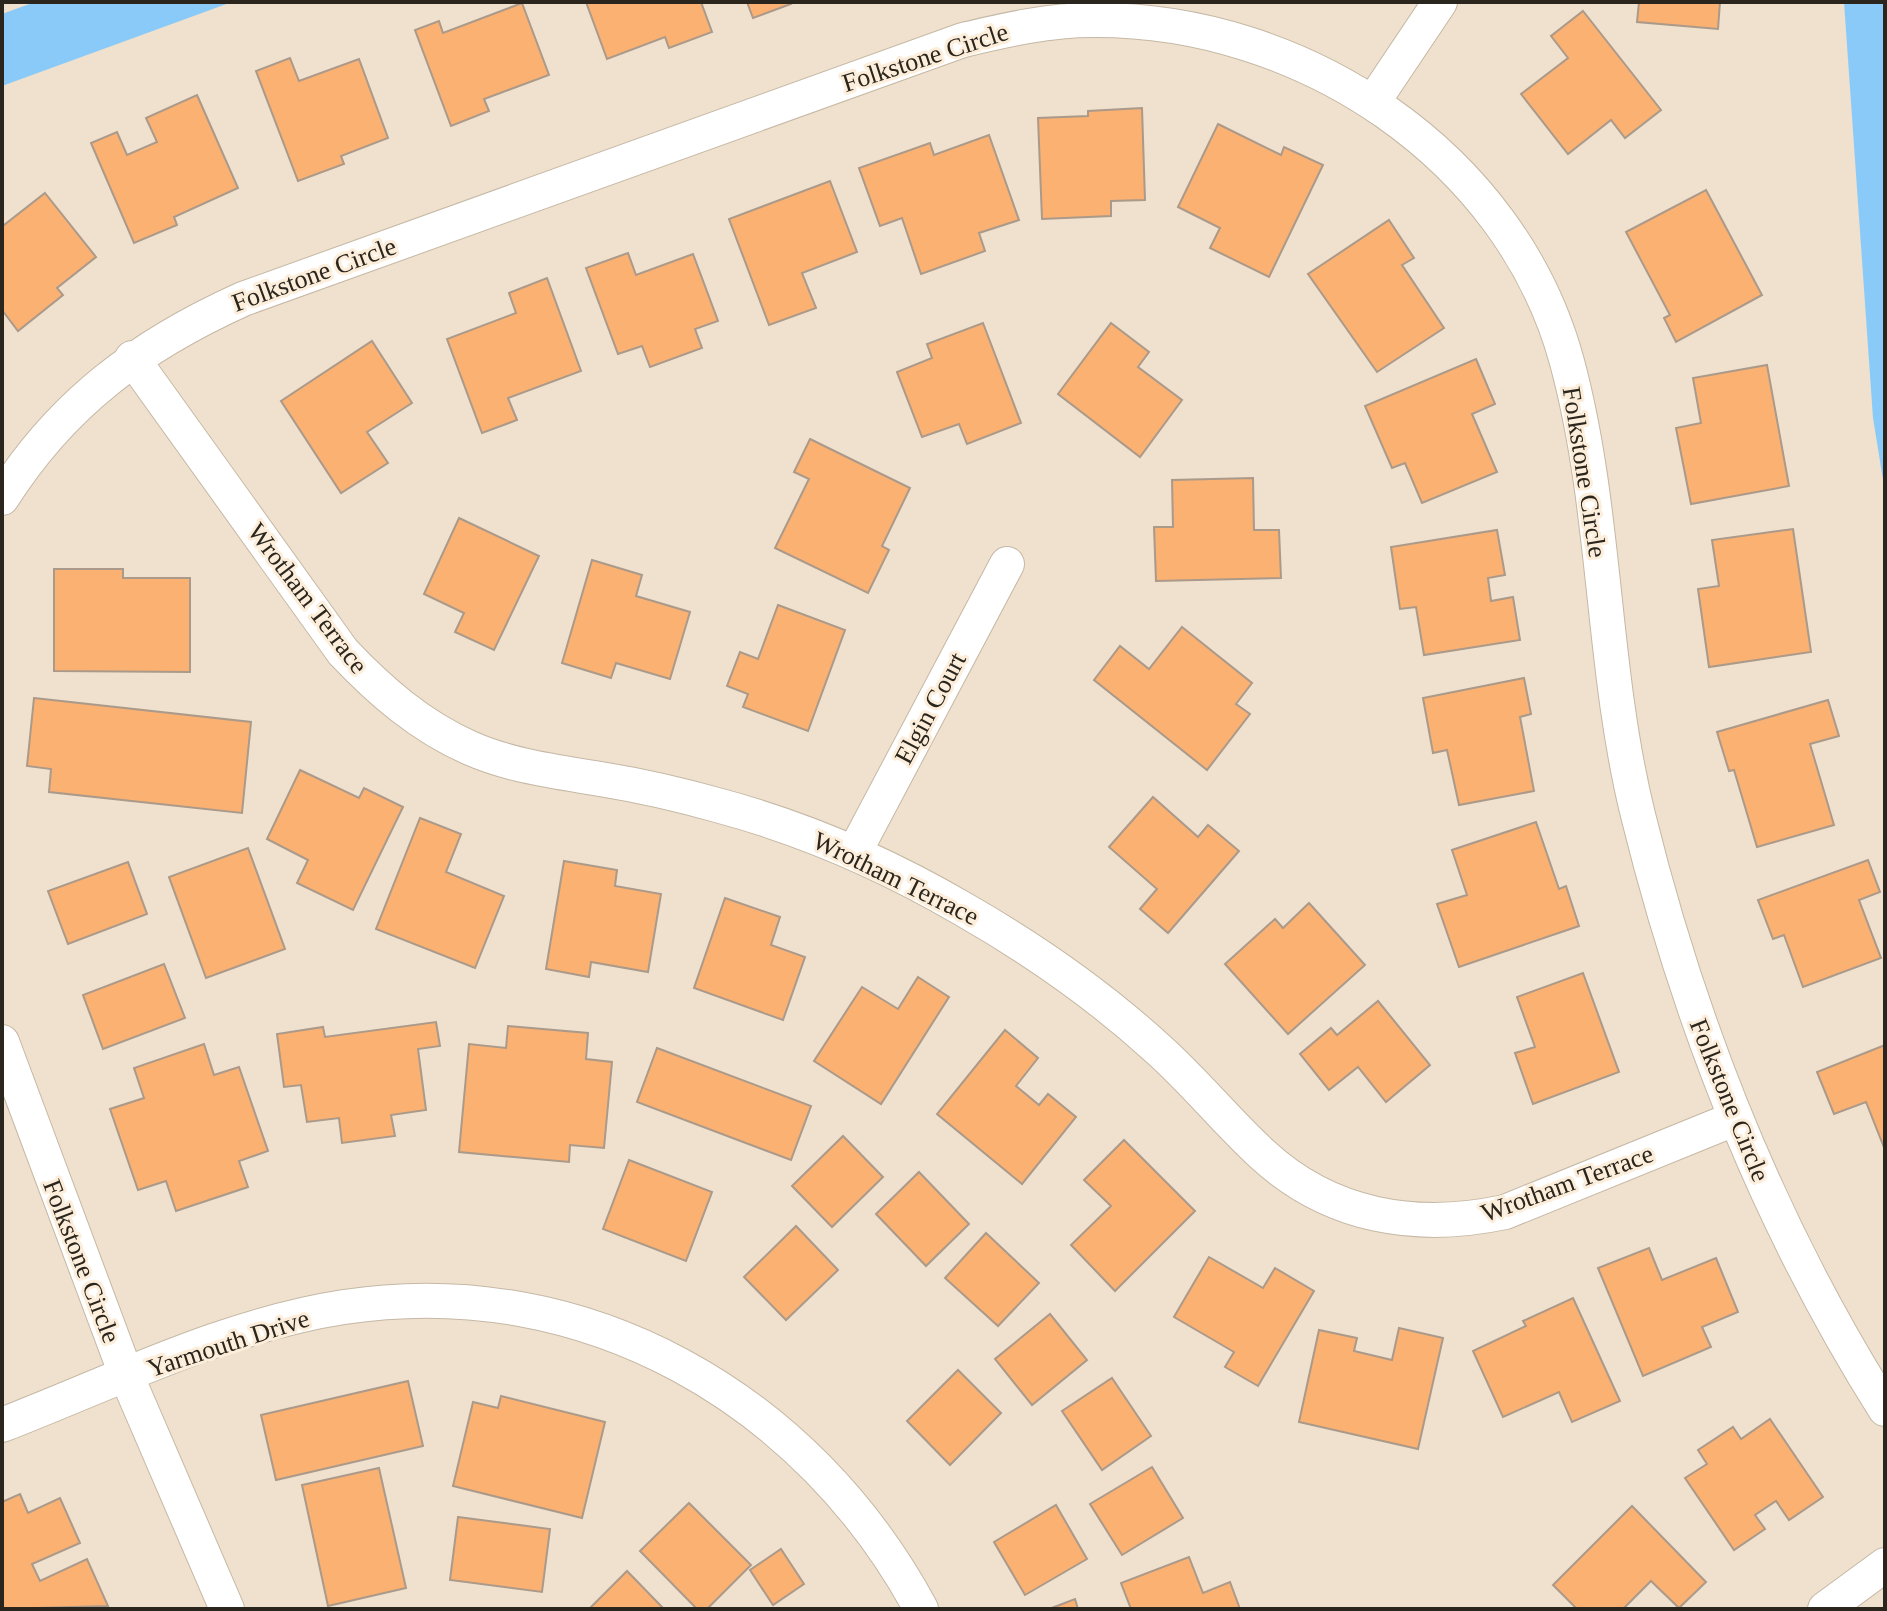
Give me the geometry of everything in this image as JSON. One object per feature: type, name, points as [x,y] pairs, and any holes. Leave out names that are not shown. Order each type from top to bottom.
[{"type":"street","points":[[1373,102],[1440,2]]},
{"type":"street","name":"Folkstone Circle","points":[[2,498],[21,468],[63,418],[132,358],[184,325],[243,299],[950,45],[1026,25],[1090,20],[1129,21],[1219,34],[1281,53],[1339,81],[1425,141],[1470,187],[1509,239],[1541,295],[1565,355],[1581,417],[1612,684],[1636,809],[1668,933],[1734,1119],[1787,1236],[1847,1348],[1885,1409]]},
{"type":"street","name":"Wrotham Terrace","points":[[132,358],[343,652],[380,691],[423,723],[470,748],[521,766],[717,804],[854,853],[921,885],[1016,939],[1104,1003],[1160,1050],[1283,1172],[1321,1195],[1361,1211],[1418,1222],[1462,1220],[1505,1212],[1734,1119]]},
{"type":"street","name":"Elgin Court","points":[[854,853],[1007,564]]},
{"type":"street","name":"Folkstone Circle","points":[[2,1042],[127,1377],[227,1609]]},
{"type":"street","name":"Yarmouth Drive","points":[[2,1425],[268,1323],[345,1307],[422,1302],[500,1307],[551,1316],[658,1354],[740,1400],[801,1449],[854,1506],[899,1569],[921,1609]]},
{"type":"street","points":[[1825,1609],[1885,1565]]},
{"type":"water","points":[[35,2],[232,2],[2,86],[2,14]]},
{"type":"water","points":[[1844,2],[1885,2],[1885,492],[1873,418]]},
{"type":"building","points":[[586,2],[701,2],[712,32],[669,48],[665,37],[607,59]]},
{"type":"building","points":[[747,2],[790,2],[791,4],[753,18]]},
{"type":"building","points":[[1639,2],[1720,2],[1718,29],[1637,22]]},
{"type":"building","points":[[522,3],[549,75],[484,99],[489,111],[451,126],[415,30],[439,21],[443,33]]},
{"type":"building","points":[[1583,11],[1661,110],[1625,138],[1611,120],[1568,154],[1521,94],[1568,58],[1551,36]]},
{"type":"building","points":[[290,58],[299,81],[359,59],[388,138],[341,156],[344,164],[298,181],[256,71]]},
{"type":"building","points":[[197,95],[238,188],[174,217],[177,225],[134,243],[91,143],[117,132],[127,155],[157,142],[146,118]]},
{"type":"building","points":[[1142,108],[1145,200],[1111,201],[1111,216],[1042,219],[1038,118],[1088,116],[1088,111]]},
{"type":"building","points":[[1218,124],[1281,155],[1284,147],[1323,165],[1269,277],[1210,248],[1220,228],[1178,207]]},
{"type":"building","points":[[989,135],[1019,220],[979,233],[985,251],[921,274],[902,218],[880,226],[859,168],[930,143],[934,155]]},
{"type":"building","points":[[830,181],[857,252],[802,273],[816,308],[769,325],[729,219]]},
{"type":"building","points":[[1706,190],[1762,295],[1676,342],[1664,318],[1670,315],[1626,232]]},
{"type":"building","points":[[45,193],[96,257],[57,288],[63,295],[18,331],[2,310],[2,222],[4,225]]},
{"type":"building","points":[[1389,220],[1414,258],[1402,265],[1444,328],[1377,372],[1308,274]]},
{"type":"building","points":[[628,253],[636,275],[693,254],[718,321],[695,329],[702,348],[650,367],[642,346],[618,354],[586,268]]},
{"type":"building","points":[[547,278],[581,371],[508,398],[517,420],[482,433],[447,339],[516,313],[509,293]]},
{"type":"building","points":[[983,323],[1021,423],[967,444],[959,424],[922,437],[897,372],[932,358],[927,344]]},
{"type":"building","points":[[1111,323],[1149,352],[1138,367],[1182,400],[1140,457],[1058,394]]},
{"type":"building","points":[[372,341],[412,403],[367,432],[388,463],[341,493],[281,401]]},
{"type":"building","points":[[1476,359],[1495,404],[1472,414],[1497,472],[1422,503],[1405,463],[1392,468],[1365,406]]},
{"type":"building","points":[[1767,365],[1789,486],[1691,504],[1676,428],[1701,423],[1693,378]]},
{"type":"building","points":[[810,439],[910,488],[882,546],[889,550],[868,593],[775,548],[809,479],[794,472]]},
{"type":"building","points":[[1253,478],[1254,530],[1279,530],[1281,578],[1156,581],[1154,527],[1173,527],[1172,480]]},
{"type":"building","points":[[459,518],[539,556],[494,650],[455,632],[464,613],[424,594]]},
{"type":"building","points":[[1793,529],[1811,652],[1709,667],[1698,589],[1719,586],[1712,540]]},
{"type":"building","points":[[1497,530],[1505,575],[1488,578],[1491,601],[1513,597],[1520,640],[1424,655],[1416,607],[1400,609],[1391,547]]},
{"type":"building","points":[[592,560],[642,575],[636,596],[690,612],[670,679],[616,663],[611,678],[562,663]]},
{"type":"building","points":[[54,569],[123,569],[123,578],[190,578],[190,672],[54,671]]},
{"type":"building","points":[[778,605],[845,630],[808,731],[743,707],[748,694],[727,686],[740,652],[758,659]]},
{"type":"building","points":[[1182,627],[1252,683],[1236,704],[1250,714],[1207,770],[1094,680],[1120,646],[1149,669]]},
{"type":"building","points":[[1524,678],[1531,714],[1520,717],[1534,791],[1459,805],[1447,750],[1433,753],[1423,698]]},
{"type":"building","points":[[34,698],[251,722],[242,813],[49,792],[51,769],[27,766]]},
{"type":"building","points":[[1828,700],[1839,736],[1810,744],[1834,825],[1757,847],[1734,770],[1729,771],[1717,732]]},
{"type":"building","points":[[300,770],[359,798],[364,788],[403,807],[353,910],[297,883],[308,860],[267,839]]},
{"type":"building","points":[[1153,797],[1198,837],[1208,825],[1239,851],[1168,933],[1140,909],[1157,889],[1109,847]]},
{"type":"building","points":[[420,818],[461,834],[446,872],[504,896],[475,968],[376,929]]},
{"type":"building","points":[[1536,822],[1559,889],[1566,886],[1579,926],[1459,967],[1437,904],[1467,895],[1452,850]]},
{"type":"building","points":[[248,848],[285,949],[206,978],[169,877]]},
{"type":"building","points":[[1868,860],[1880,892],[1859,900],[1881,958],[1803,987],[1784,935],[1773,939],[1758,900]]},
{"type":"building","points":[[564,861],[617,870],[615,886],[661,894],[648,972],[591,962],[589,977],[546,969]]},
{"type":"building","points":[[128,862],[147,914],[68,944],[48,891]]},
{"type":"building","points":[[725,898],[780,917],[771,945],[805,957],[783,1020],[694,988]]},
{"type":"building","points":[[1309,903],[1365,965],[1288,1034],[1225,964],[1275,919],[1283,928]]},
{"type":"building","points":[[164,964],[185,1018],[103,1049],[83,995]]},
{"type":"building","points":[[1583,973],[1619,1072],[1533,1104],[1515,1053],[1535,1047],[1517,997]]},
{"type":"building","points":[[918,977],[949,997],[881,1104],[814,1061],[862,987],[898,1009]]},
{"type":"building","points":[[1378,1001],[1430,1065],[1386,1102],[1358,1067],[1329,1090],[1300,1054],[1331,1028],[1337,1035]]},
{"type":"building","points":[[436,1022],[440,1046],[418,1049],[426,1110],[391,1115],[395,1136],[342,1143],[339,1118],[307,1122],[301,1085],[284,1087],[277,1034],[323,1027],[325,1037]]},
{"type":"building","points":[[508,1026],[588,1033],[586,1059],[612,1062],[604,1148],[570,1145],[569,1162],[459,1152],[469,1044],[506,1048]]},
{"type":"building","points":[[1005,1030],[1038,1058],[1016,1086],[1039,1105],[1048,1094],[1076,1117],[1022,1184],[937,1114]]},
{"type":"building","points":[[204,1044],[214,1075],[239,1067],[268,1151],[239,1161],[248,1187],[176,1211],[166,1181],[138,1190],[110,1109],[144,1098],[134,1068]]},
{"type":"building","points":[[1885,1045],[1885,1150],[1866,1102],[1834,1114],[1817,1072]]},
{"type":"building","points":[[657,1048],[811,1106],[791,1160],[637,1102]]},
{"type":"building","points":[[843,1136],[883,1177],[832,1227],[792,1186]]},
{"type":"building","points":[[1124,1140],[1195,1211],[1115,1291],[1071,1245],[1111,1206],[1084,1180]]},
{"type":"building","points":[[629,1160],[712,1192],[686,1261],[603,1229]]},
{"type":"building","points":[[919,1172],[969,1224],[926,1266],[876,1214]]},
{"type":"building","points":[[796,1226],[838,1270],[786,1320],[744,1277]]},
{"type":"building","points":[[986,1233],[1039,1283],[998,1326],[945,1278]]},
{"type":"building","points":[[1649,1248],[1662,1280],[1716,1258],[1738,1312],[1702,1327],[1711,1347],[1643,1376],[1598,1268]]},
{"type":"building","points":[[1209,1257],[1263,1288],[1275,1268],[1314,1291],[1258,1386],[1225,1367],[1234,1352],[1174,1317]]},
{"type":"building","points":[[1573,1298],[1620,1401],[1572,1422],[1559,1392],[1503,1417],[1473,1351],[1526,1326],[1523,1321]]},
{"type":"building","points":[[1050,1314],[1087,1360],[1032,1405],[995,1359]]},
{"type":"building","points":[[1399,1328],[1443,1338],[1418,1449],[1299,1422],[1319,1330],[1357,1338],[1354,1351],[1392,1360]]},
{"type":"building","points":[[958,1370],[1001,1413],[950,1465],[907,1421]]},
{"type":"building","points":[[1112,1378],[1151,1436],[1102,1470],[1062,1411]]},
{"type":"building","points":[[408,1381],[423,1446],[276,1480],[261,1415]]},
{"type":"building","points":[[501,1396],[605,1422],[582,1518],[453,1486],[473,1402],[498,1408]]},
{"type":"building","points":[[1770,1419],[1823,1497],[1789,1520],[1776,1501],[1755,1515],[1765,1529],[1734,1550],[1685,1478],[1707,1464],[1698,1450],[1733,1427],[1741,1439]]},
{"type":"building","points":[[1152,1467],[1183,1518],[1122,1555],[1090,1504]]},
{"type":"building","points":[[379,1468],[406,1588],[328,1606],[302,1485]]},
{"type":"building","points":[[20,1494],[28,1513],[60,1498],[80,1543],[32,1564],[40,1581],[87,1559],[108,1606],[2,1609],[2,1502]]},
{"type":"building","points":[[689,1503],[751,1565],[707,1609],[697,1609],[640,1551]]},
{"type":"building","points":[[1056,1505],[1087,1559],[1025,1595],[994,1542]]},
{"type":"building","points":[[1632,1506],[1706,1582],[1679,1608],[1651,1581],[1623,1609],[1577,1609],[1553,1585]]},
{"type":"building","points":[[458,1517],[550,1529],[542,1592],[450,1580]]},
{"type":"building","points":[[781,1549],[804,1584],[773,1605],[750,1570]]},
{"type":"building","points":[[1189,1557],[1203,1593],[1230,1582],[1240,1609],[1131,1609],[1121,1583]]},
{"type":"building","points":[[627,1571],[664,1609],[589,1609]]},
{"type":"building","points":[[1075,1599],[1078,1609],[1049,1609]]}]
